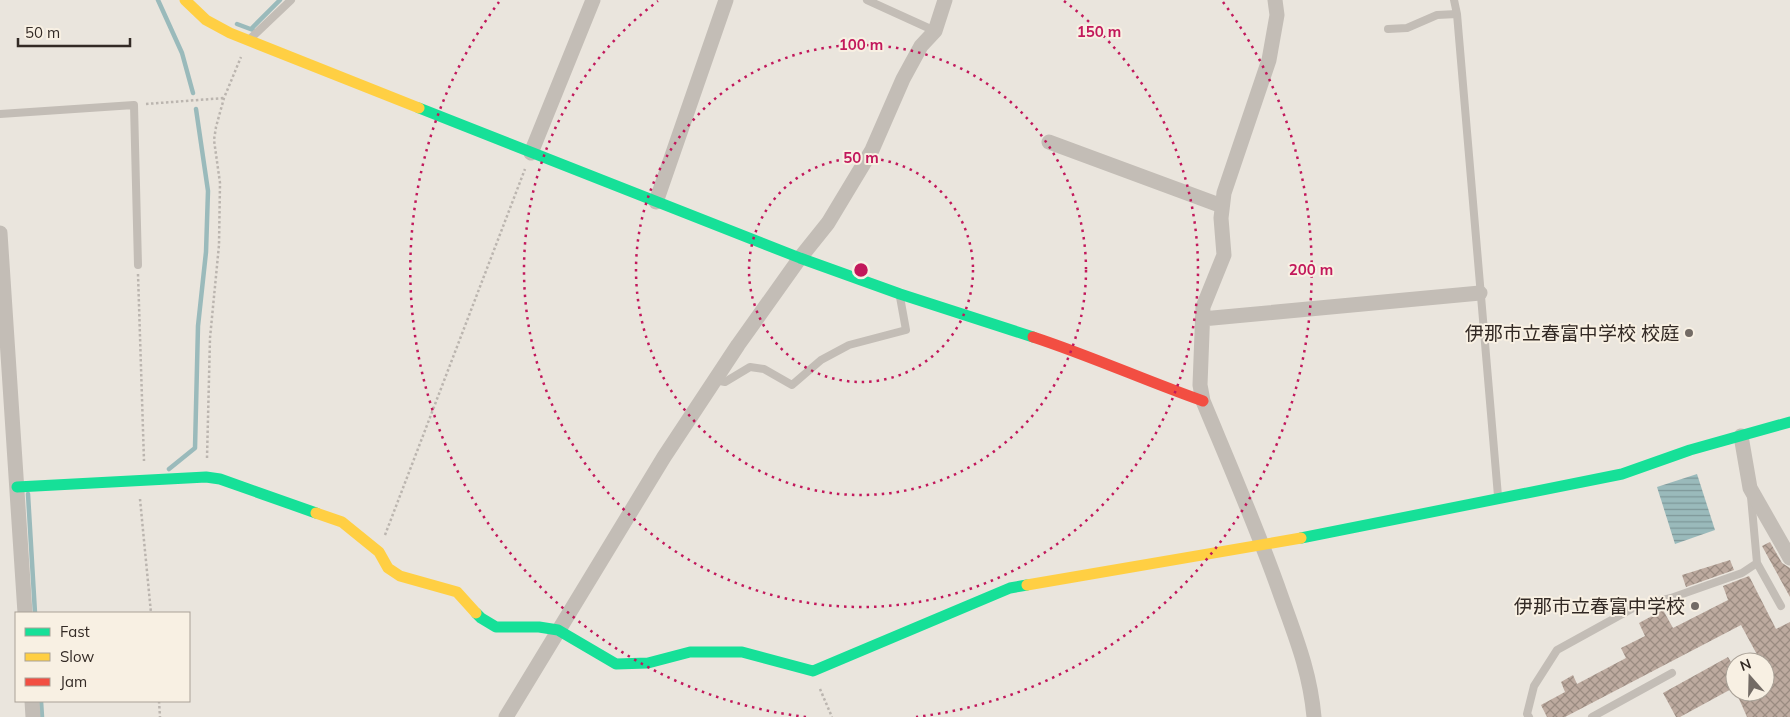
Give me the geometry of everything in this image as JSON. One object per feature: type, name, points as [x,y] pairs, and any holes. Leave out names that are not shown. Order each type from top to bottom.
[{"type":"street","points":[[185,0],[197,14],[217,27],[248,41],[531,153],[800,258],[900,294],[1057,345],[1151,384],[1202,401]]},
{"type":"street","points":[[531,153],[593,0]]},
{"type":"street","points":[[656,202],[726,0]]},
{"type":"street","points":[[506,717],[658,465],[800,258],[828,223],[872,150],[912,62],[921,46],[935,31],[945,0]]},
{"type":"street","points":[[1275,0],[1277,15],[1270,60],[1224,193],[1221,218],[1224,256],[1203,307],[1200,385],[1202,401],[1263,545],[1306,666],[1314,717]]},
{"type":"street","points":[[1049,142],[1222,206]]},
{"type":"street","points":[[0,233],[26,612]]},
{"type":"street","points":[[1202,319],[1480,293]]},
{"type":"street","points":[[17,487],[206,476],[220,479],[342,522],[379,552],[388,568],[400,576],[457,592],[481,618],[496,627],[539,627],[558,630],[616,664],[648,662],[690,652],[742,652],[813,671],[1010,588],[1263,545],[1622,474],[1690,450],[1790,422]]},
{"type":"street","points":[[1741,436],[1750,488],[1790,558]]},
{"type":"street","points":[[32,702],[33,717]]},
{"type":"lane","points":[[248,41],[291,0]]},
{"type":"lane","points":[[867,0],[935,31]]},
{"type":"lane","points":[[1454,0],[1457,14],[1498,499]]},
{"type":"lane","points":[[1388,29],[1407,28],[1437,15],[1457,14]]},
{"type":"lane","points":[[0,114],[134,105],[138,265]]},
{"type":"lane","points":[[715,380],[725,382],[750,367],[764,369],[792,385],[822,360],[849,345],[906,330],[900,294]]},
{"type":"lane","points":[[1750,488],[1757,562],[1781,606]]},
{"type":"lane","points":[[1529,717],[1527,714],[1534,686],[1557,650],[1635,607],[1671,598],[1742,573],[1757,562]]},
{"type":"lane","points":[[1592,717],[1672,674]]},
{"type":"path","points":[[206,476],[210,338],[219,245],[220,183],[214,140],[224,98],[248,41]]},
{"type":"path","points":[[134,105],[224,98]]},
{"type":"path","points":[[379,552],[531,153]]},
{"type":"path","points":[[138,265],[142,480],[151,612]]},
{"type":"path","points":[[813,671],[832,717]]},
{"type":"path","points":[[159,702],[160,717]]},
{"type":"water","points":[[1697,474],[1715,530],[1675,544],[1657,487]]},
{"type":"building","points":[[1770,542],[1782,563],[1790,568],[1790,597],[1762,546]]},
{"type":"building","points":[[1730,560],[1734,570],[1686,587],[1682,575]]},
{"type":"building","points":[[1749,576],[1776,629],[1790,622],[1790,717],[1747,717],[1740,702],[1775,702],[1775,652],[1756,652],[1741,625],[1565,717],[1547,717],[1541,705],[1565,692],[1561,682],[1573,675],[1577,684],[1626,658],[1621,648],[1645,636],[1639,623],[1663,610],[1673,628],[1728,600],[1723,586]]},
{"type":"building","points":[[1725,659],[1725,692],[1680,717],[1676,717],[1663,693]]},
{"type":"waterway","points":[[158,0],[182,53],[193,93]]},
{"type":"waterway","points":[[251,29],[280,0]]},
{"type":"waterway","points":[[237,24],[253,30]]},
{"type":"waterway","points":[[169,469],[195,448],[198,326],[206,252],[208,191],[196,109]]},
{"type":"waterway","points":[[28,494],[35,612]]},
{"type":"waterway","points":[[41,702],[42,717]]},
{"type":"traffic: fast","points":[[419,108],[800,258],[900,294],[1033,337]]},
{"type":"traffic: fast","points":[[1301,538],[1622,474],[1690,450],[1790,422]]},
{"type":"traffic: fast","points":[[17,487],[206,477],[220,479],[316,513]]},
{"type":"traffic: fast","points":[[476,613],[496,627],[539,627],[558,630],[616,664],[648,663],[690,652],[742,652],[813,671],[1010,588],[1027,585]]},
{"type":"traffic: slow","points":[[185,0],[206,20],[230,33],[419,108]]},
{"type":"traffic: slow","points":[[316,513],[342,522],[379,552],[388,568],[400,576],[457,592],[476,613]]},
{"type":"traffic: slow","points":[[1027,585],[1301,538]]},
{"type":"traffic: jam","points":[[1033,337],[1203,401]]},
{"type":"place","name":"伊那市立春富中学校 校庭","points":[[1689,333]]},
{"type":"place","name":"伊那市立春富中学校","points":[[1695,606]]}]
